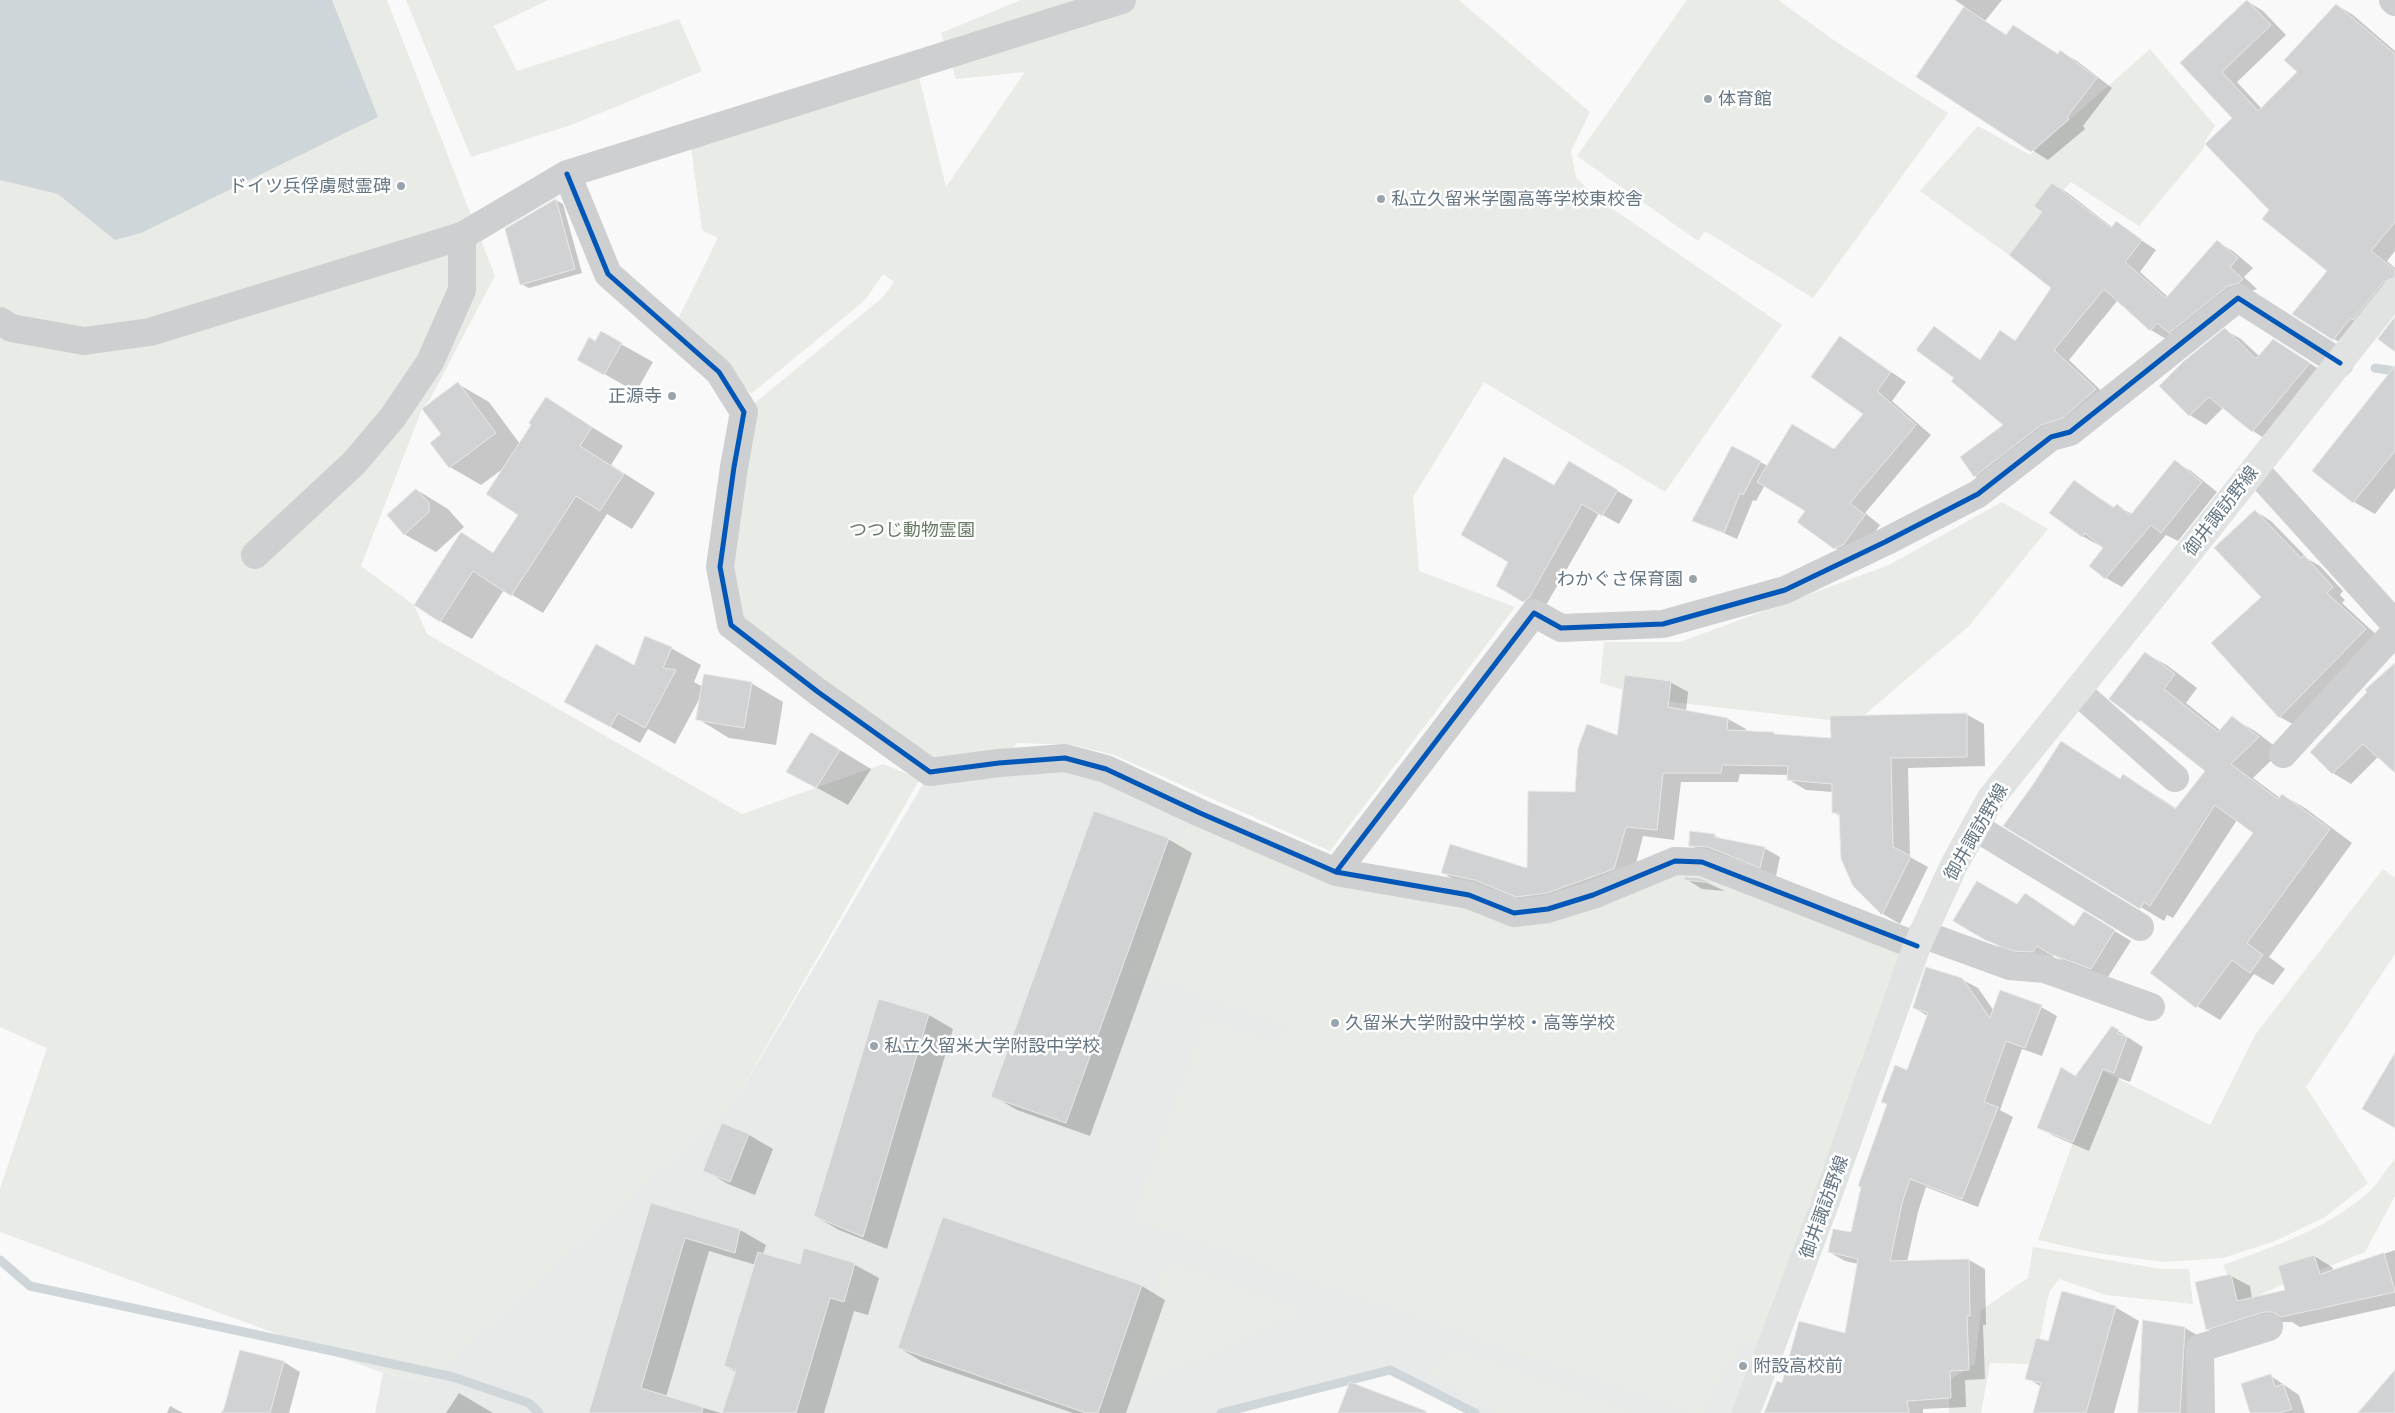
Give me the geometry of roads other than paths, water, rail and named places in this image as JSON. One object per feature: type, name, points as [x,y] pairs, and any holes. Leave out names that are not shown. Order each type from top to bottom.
[{"type":"main road","name":"御井諏訪野線","points":[[1746,1413],[1826,1201],[1920,940],[1954,865],[1991,798],[2395,292]]},
{"type":"street","points":[[0,321],[11,328],[84,341],[150,332],[462,236],[567,174],[1122,0]]},
{"type":"street","points":[[567,174],[608,274],[719,372],[744,412],[720,567],[731,625],[818,692],[930,772],[999,763],[1065,758],[1106,769],[1200,813],[1336,872],[1469,895],[1514,912],[1548,909],[1593,895],[1675,861],[1702,862],[1920,940],[2010,966],[2045,969],[2151,1006]]},
{"type":"street","points":[[255,555],[354,463],[393,417],[430,362],[462,290],[462,236]]},
{"type":"street","points":[[1336,872],[1534,613],[1561,628],[1663,624],[1785,590],[1885,542],[1978,494],[2051,437],[2070,432],[2238,298],[2340,363]]},
{"type":"street","points":[[2255,469],[2395,624]]},
{"type":"street","points":[[2283,754],[2395,632]]},
{"type":"street","points":[[2077,691],[2175,778]]},
{"type":"street","points":[[1975,827],[2140,926]]},
{"type":"street","points":[[2201,1413],[2200,1348],[2269,1327]]},
{"type":"waterway","points":[[2375,368],[2395,371]]},
{"type":"waterway","points":[[0,1260],[30,1286],[453,1377],[529,1403],[539,1413]]},
{"type":"waterway","points":[[1221,1413],[1390,1370],[1475,1413]]},
{"type":"place","name":"体育館","points":[[1708,99]]},
{"type":"place","name":"ドイツ兵俘虜慰霊碑","points":[[401,186]]},
{"type":"place","name":"私立久留米学園高等学校東校舎","points":[[1381,199]]},
{"type":"place","name":"正源寺","points":[[672,396]]},
{"type":"place","name":"わかぐさ保育園","points":[[1693,579]]},
{"type":"place","name":"久留米大学附設中学校・高等学校","points":[[1335,1023]]},
{"type":"place","name":"私立久留米大学附設中学校","points":[[874,1046]]},
{"type":"place","name":"附設高校前","points":[[1743,1366]]},
{"type":"park label","name":"つつじ動物霊園","points":[[912,530]]}]
